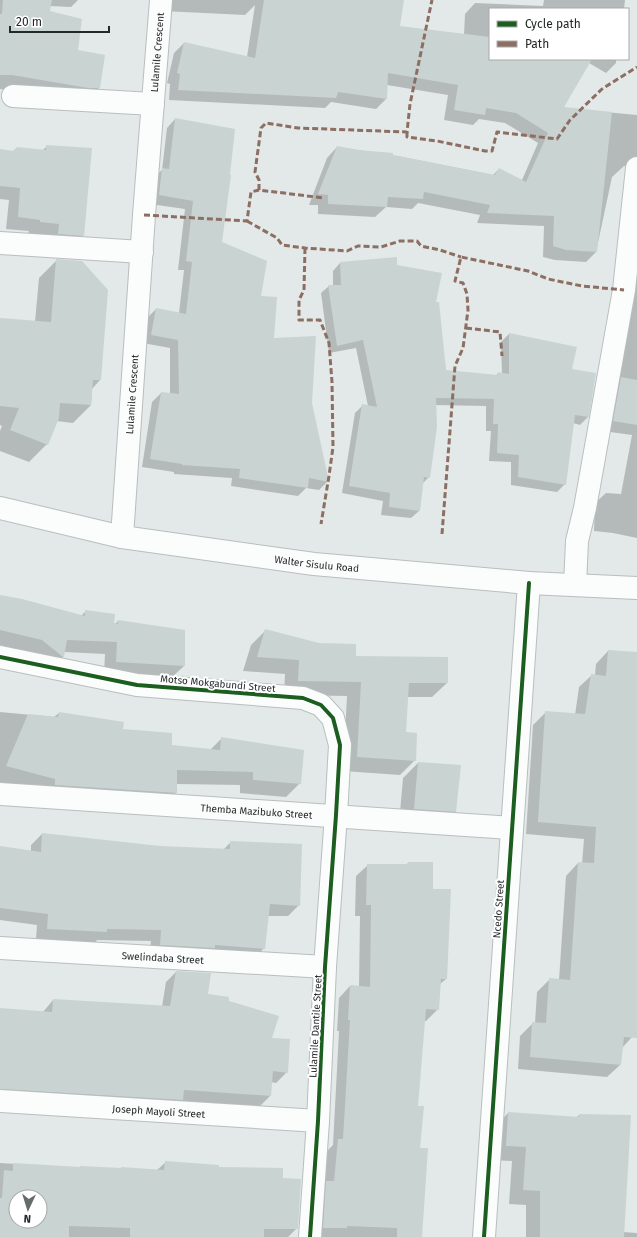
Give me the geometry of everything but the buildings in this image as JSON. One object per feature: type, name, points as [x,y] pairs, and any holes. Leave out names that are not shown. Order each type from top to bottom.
[{"type":"street","name":"Lulamile Crescent","points":[[122,537],[153,104],[162,0]]},
{"type":"street","name":"Lulamile Crescent","points":[[13,96],[153,104]]},
{"type":"street","points":[[575,585],[577,541],[585,508],[624,290],[637,168]]},
{"type":"street","points":[[0,243],[142,252]]},
{"type":"street","name":"Walter Sisulu Road","points":[[0,508],[122,537],[314,564],[529,583],[637,588]]},
{"type":"street","name":"Ncedo Street","points":[[484,1237],[529,583]]},
{"type":"street","name":"Motso Mokgabundi Street","points":[[0,657],[137,685],[303,698],[321,705],[333,718],[340,745],[336,815]]},
{"type":"street","name":"Themba Mazibuko Street","points":[[0,794],[336,815],[512,828]]},
{"type":"street","name":"Lulamile Dantile Street","points":[[310,1237],[318,1122],[325,967],[336,815]]},
{"type":"street","name":"Swelindaba Street","points":[[0,948],[325,967]]},
{"type":"street","name":"Joseph Mayoli Street","points":[[0,1101],[318,1122]]},
{"type":"marked path","points":[[259,190],[259,180],[255,172],[261,128],[266,123],[298,128],[407,132],[410,104],[432,0]]},
{"type":"marked path","points":[[407,132],[407,137],[437,141],[485,151],[492,151],[497,132],[557,139],[570,120],[602,89],[637,67]]},
{"type":"marked path","points":[[144,215],[247,221],[251,192],[259,190],[324,198]]},
{"type":"marked path","points":[[247,221],[277,238],[282,245],[347,251],[358,246],[381,247],[400,241],[417,241],[421,246],[461,257]]},
{"type":"marked path","points":[[305,248],[304,290],[299,300],[299,320],[320,320],[329,343],[332,382],[333,447],[321,524]]},
{"type":"marked path","points":[[442,534],[455,366],[463,348],[468,310],[467,294],[463,283],[455,281],[461,257],[528,271],[548,279],[582,286],[624,290]]},
{"type":"marked path","points":[[466,328],[500,332],[502,356]]},
{"type":"cycle path","points":[[484,1237],[529,583]]},
{"type":"cycle path","points":[[0,657],[137,685],[303,698],[321,705],[333,718],[340,745],[325,967],[318,1121],[310,1237]]}]
